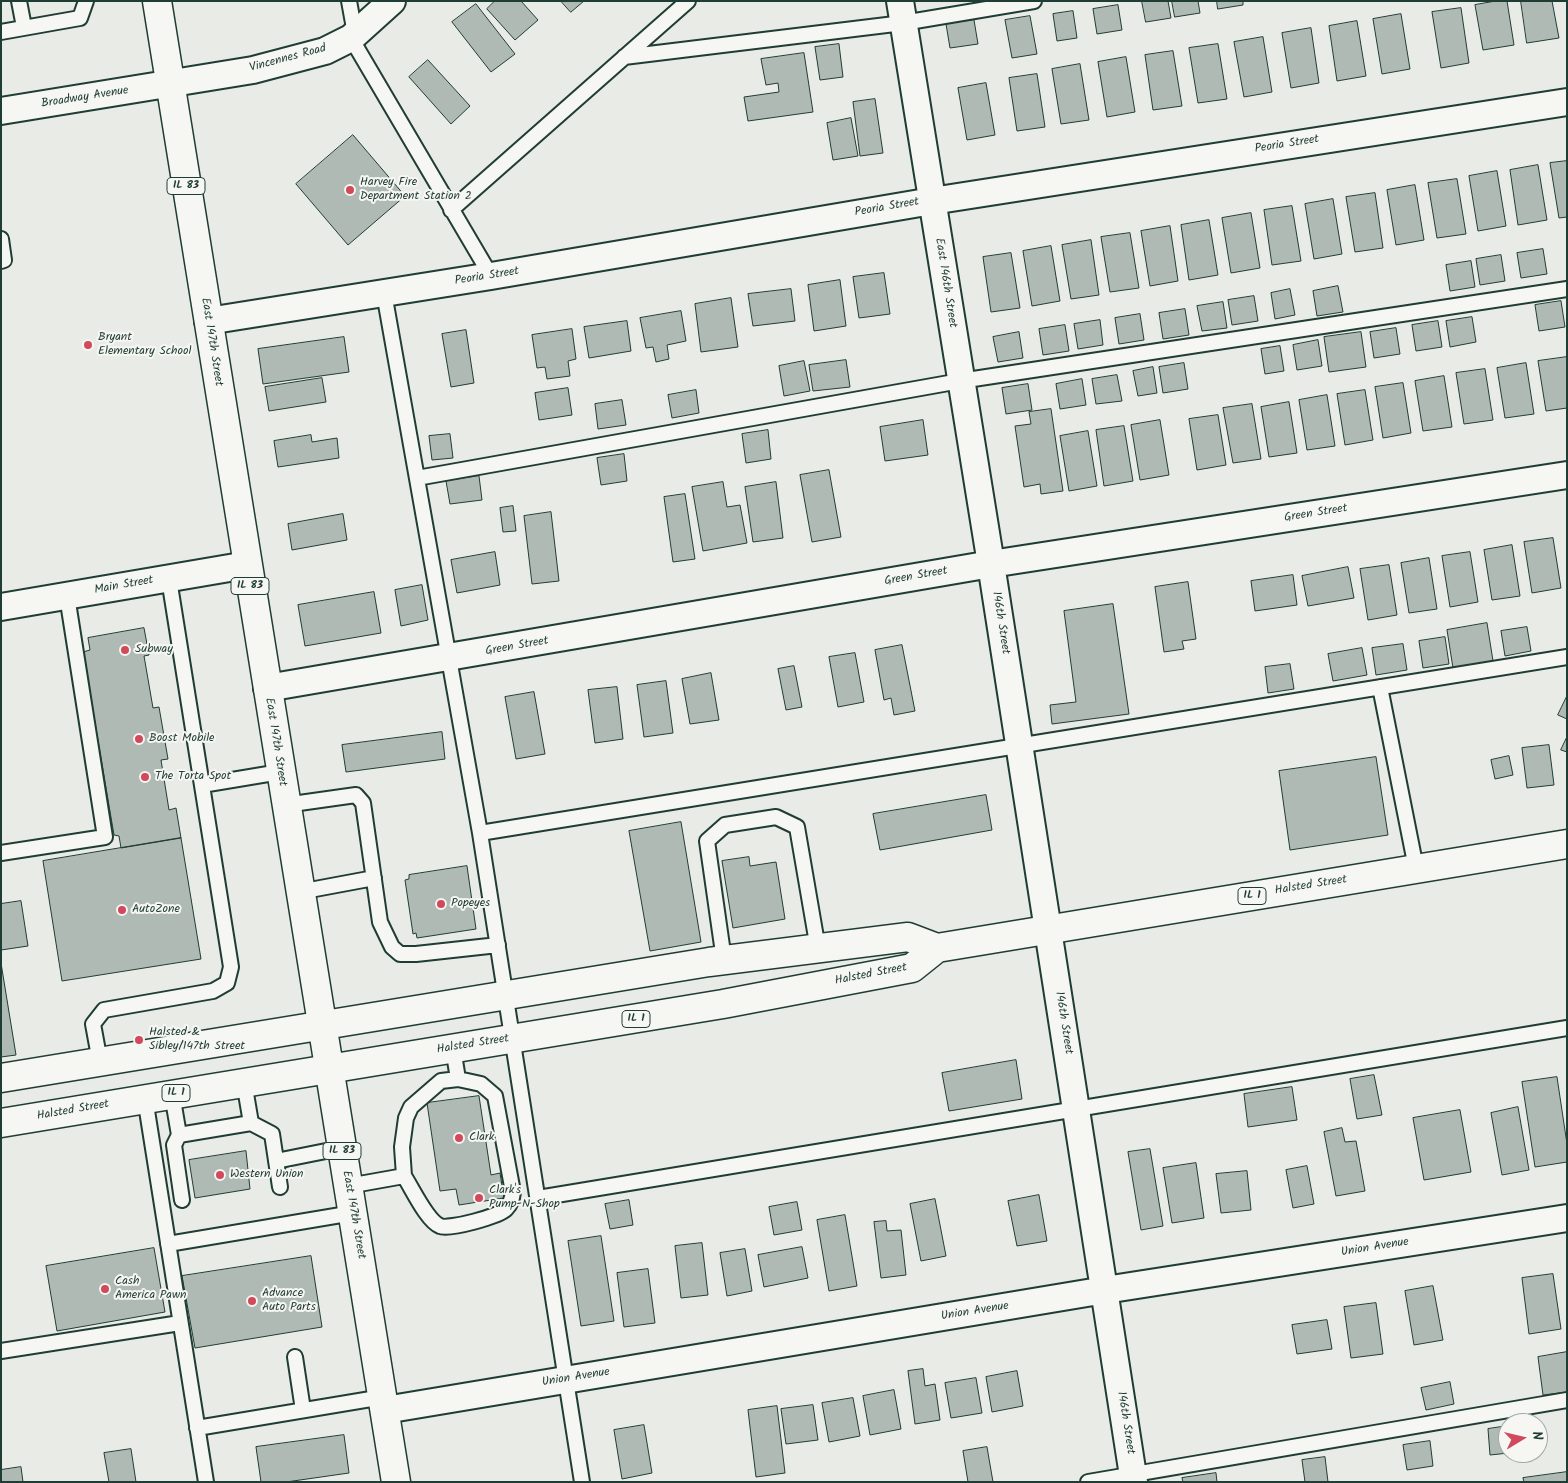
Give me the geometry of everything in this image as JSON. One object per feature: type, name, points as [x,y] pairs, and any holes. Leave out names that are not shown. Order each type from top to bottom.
[{"type":"main road","name":"East 147th Street","points":[[157,1],[266,688],[396,1482]]},
{"type":"main road","name":"Halsted Street","points":[[1,1123],[723,1004],[912,968],[937,948],[1567,844]]},
{"type":"main road","points":[[1,1078],[724,960],[908,937],[937,948]]},
{"type":"street","name":"Vincennes Road","points":[[169,84],[253,70],[325,50],[353,36],[392,1]]},
{"type":"street","name":"East 146th Street","points":[[902,12],[991,564]]},
{"type":"street","name":"Broadway Avenue","points":[[1,111],[169,84]]},
{"type":"street","name":"Peoria Street","points":[[208,321],[491,276],[932,201],[1567,102]]},
{"type":"street","name":"Green Street","points":[[266,688],[991,564],[1567,475]]},
{"type":"street","name":"146th Street","points":[[991,564],[1133,1478]]},
{"type":"street","name":"Main Street","points":[[1,607],[247,565]]},
{"type":"street","name":"Union Avenue","points":[[384,1403],[566,1380],[1104,1290],[1567,1218]]},
{"type":"lane","points":[[19,1],[24,27]]},
{"type":"lane","points":[[1,32],[80,18],[86,1]]},
{"type":"lane","points":[[349,1],[353,36],[451,210],[491,276]]},
{"type":"lane","points":[[451,210],[688,1]]},
{"type":"lane","points":[[624,57],[902,12],[1034,1]]},
{"type":"lane","points":[[1,239],[4,260],[1,261]]},
{"type":"lane","points":[[417,478],[960,381],[1567,289]]},
{"type":"lane","points":[[384,293],[480,833],[582,1482]]},
{"type":"lane","points":[[100,1062],[93,1024],[104,1010],[213,991],[227,983],[231,967],[169,578]]},
{"type":"lane","points":[[1,853],[105,837],[67,596]]},
{"type":"lane","points":[[480,833],[1567,657]]},
{"type":"lane","points":[[1380,687],[1416,868]]},
{"type":"lane","points":[[202,785],[280,772]]},
{"type":"lane","points":[[286,805],[356,795],[363,803],[380,922],[392,946],[400,954],[498,945]]},
{"type":"lane","points":[[724,960],[706,841],[725,825],[776,817],[797,827],[818,948]]},
{"type":"lane","points":[[299,892],[374,878]]},
{"type":"lane","points":[[538,1198],[1567,1028]]},
{"type":"lane","points":[[453,1048],[458,1079]]},
{"type":"lane","points":[[458,1079],[481,1084],[495,1096],[513,1192],[512,1202],[505,1211],[453,1227],[440,1226],[430,1218],[404,1176],[402,1147],[406,1118],[411,1108],[441,1081],[458,1079]]},
{"type":"lane","points":[[244,1082],[250,1123]]},
{"type":"lane","points":[[172,1094],[178,1135],[174,1144],[182,1200]]},
{"type":"lane","points":[[146,1098],[206,1482]]},
{"type":"lane","points":[[178,1135],[250,1123],[272,1134],[280,1187]]},
{"type":"lane","points":[[276,1161],[341,1148]]},
{"type":"lane","points":[[348,1186],[404,1176]]},
{"type":"lane","points":[[168,1244],[352,1213]]},
{"type":"lane","points":[[1,1351],[180,1323]]},
{"type":"lane","points":[[295,1357],[302,1410]]},
{"type":"lane","points":[[1088,1482],[1133,1478],[1567,1400]]},
{"type":"lane","points":[[197,1428],[302,1410],[384,1403]]},
{"type":"building","points":[[495,1],[521,1],[538,20],[515,40],[487,9]]},
{"type":"building","points":[[561,1],[584,1],[571,12]]},
{"type":"building","points":[[1142,1],[1168,1],[1171,18],[1146,22]]},
{"type":"building","points":[[1172,1],[1198,1],[1200,13],[1175,17]]},
{"type":"building","points":[[1217,1],[1243,1],[1243,5],[1218,9]]},
{"type":"building","points":[[1507,1],[1514,45],[1483,50],[1475,5]]},
{"type":"building","points":[[1521,1],[1552,1],[1559,38],[1527,43]]},
{"type":"building","points":[[476,4],[515,54],[491,72],[452,22]]},
{"type":"building","points":[[1118,5],[1122,30],[1097,34],[1093,9]]},
{"type":"building","points":[[1461,8],[1469,63],[1441,68],[1432,12]]},
{"type":"building","points":[[1073,11],[1077,38],[1057,41],[1053,14]]},
{"type":"building","points":[[1401,14],[1410,69],[1382,74],[1373,19]]},
{"type":"building","points":[[1030,16],[1037,54],[1012,58],[1005,20]]},
{"type":"building","points":[[974,20],[978,44],[950,48],[946,24]]},
{"type":"building","points":[[1357,21],[1366,76],[1337,81],[1329,26]]},
{"type":"building","points":[[1311,28],[1319,83],[1291,88],[1282,33]]},
{"type":"building","points":[[1263,37],[1272,92],[1244,97],[1234,42]]},
{"type":"building","points":[[839,44],[843,77],[820,80],[815,47]]},
{"type":"building","points":[[1218,44],[1227,99],[1198,103],[1189,48]]},
{"type":"building","points":[[1173,51],[1182,106],[1153,110],[1145,55]]},
{"type":"building","points":[[804,53],[813,112],[748,121],[744,97],[779,92],[778,83],[766,85],[761,59]]},
{"type":"building","points":[[1126,57],[1135,112],[1107,117],[1098,62]]},
{"type":"building","points":[[428,60],[470,106],[451,124],[409,77]]},
{"type":"building","points":[[1080,64],[1089,120],[1061,124],[1052,69]]},
{"type":"building","points":[[1037,74],[1045,127],[1017,131],[1009,78]]},
{"type":"building","points":[[986,83],[995,135],[967,140],[958,88]]},
{"type":"building","points":[[875,99],[883,153],[860,156],[853,102]]},
{"type":"building","points":[[851,118],[858,156],[833,160],[827,123]]},
{"type":"building","name":"Harvey Fire Department Station 2","points":[[353,135],[405,196],[348,245],[296,184]]},
{"type":"building","points":[[1567,161],[1567,217],[1559,218],[1550,163]]},
{"type":"building","points":[[1538,165],[1547,220],[1518,225],[1510,170]]},
{"type":"building","points":[[1497,171],[1506,226],[1478,231],[1469,176]]},
{"type":"building","points":[[1457,179],[1466,234],[1437,238],[1428,183]]},
{"type":"building","points":[[1415,185],[1424,240],[1396,245],[1387,190]]},
{"type":"building","points":[[1375,193],[1383,248],[1355,252],[1346,197]]},
{"type":"building","points":[[1333,199],[1342,254],[1314,259],[1305,204]]},
{"type":"building","points":[[1292,206],[1301,261],[1272,265],[1264,210]]},
{"type":"building","points":[[1251,213],[1260,268],[1231,273],[1222,218]]},
{"type":"building","points":[[1209,220],[1218,275],[1189,280],[1181,225]]},
{"type":"building","points":[[1170,226],[1178,281],[1150,286],[1141,231]]},
{"type":"building","points":[[1130,233],[1139,288],[1110,292],[1101,237]]},
{"type":"building","points":[[1091,240],[1099,295],[1071,299],[1062,245]]},
{"type":"building","points":[[1051,246],[1060,301],[1032,306],[1023,251]]},
{"type":"building","points":[[1543,249],[1547,274],[1521,278],[1517,253]]},
{"type":"building","points":[[1011,253],[1020,308],[991,312],[983,257]]},
{"type":"building","points":[[1501,255],[1505,281],[1480,285],[1476,259]]},
{"type":"building","points":[[1471,261],[1475,287],[1450,291],[1446,265]]},
{"type":"building","points":[[884,273],[890,314],[859,318],[853,277]]},
{"type":"building","points":[[840,280],[846,326],[814,331],[808,285]]},
{"type":"building","points":[[1338,286],[1343,312],[1317,316],[1313,291]]},
{"type":"building","points":[[791,289],[795,321],[753,326],[748,294]]},
{"type":"building","points":[[1290,289],[1295,315],[1275,319],[1271,293]]},
{"type":"building","points":[[1254,296],[1258,321],[1232,325],[1228,300]]},
{"type":"building","points":[[731,298],[738,347],[701,352],[695,304]]},
{"type":"building","points":[[1561,301],[1565,327],[1539,331],[1535,305]]},
{"type":"building","points":[[1223,302],[1227,328],[1202,331],[1197,306]]},
{"type":"building","points":[[1185,309],[1189,335],[1163,339],[1159,313]]},
{"type":"building","points":[[681,311],[686,341],[667,345],[669,359],[656,362],[653,347],[646,348],[640,318]]},
{"type":"building","points":[[1140,314],[1144,340],[1119,344],[1115,318]]},
{"type":"building","points":[[1472,317],[1476,342],[1450,347],[1446,321]]},
{"type":"building","points":[[1100,320],[1103,345],[1078,349],[1074,324]]},
{"type":"building","points":[[627,321],[631,351],[589,358],[584,327]]},
{"type":"building","points":[[1438,321],[1442,347],[1416,351],[1412,325]]},
{"type":"building","points":[[1065,325],[1069,351],[1043,355],[1039,329]]},
{"type":"building","points":[[1396,328],[1400,354],[1374,358],[1370,332]]},
{"type":"building","points":[[572,329],[576,359],[568,361],[570,376],[547,379],[545,367],[537,368],[532,335]]},
{"type":"building","points":[[466,330],[474,383],[451,387],[442,334]]},
{"type":"building","points":[[1019,332],[1023,358],[998,362],[993,337]]},
{"type":"building","points":[[1361,332],[1366,367],[1329,372],[1324,337]]},
{"type":"building","points":[[344,337],[349,372],[263,384],[258,349]]},
{"type":"building","points":[[1318,340],[1322,366],[1297,370],[1293,345]]},
{"type":"building","points":[[1280,346],[1284,371],[1265,374],[1261,349]]},
{"type":"building","points":[[1567,357],[1567,408],[1546,411],[1538,361]]},
{"type":"building","points":[[846,360],[850,387],[813,391],[809,365]]},
{"type":"building","points":[[804,361],[810,391],[784,396],[779,366]]},
{"type":"building","points":[[1184,363],[1188,389],[1163,393],[1159,367]]},
{"type":"building","points":[[1526,363],[1534,414],[1505,418],[1497,368]]},
{"type":"building","points":[[1153,367],[1157,393],[1138,396],[1133,371]]},
{"type":"building","points":[[1485,369],[1493,420],[1464,424],[1456,373]]},
{"type":"building","points":[[1117,375],[1122,401],[1096,404],[1092,379]]},
{"type":"building","points":[[1444,376],[1452,427],[1423,431],[1415,381]]},
{"type":"building","points":[[322,378],[326,402],[269,411],[265,387]]},
{"type":"building","points":[[1082,379],[1086,405],[1060,409],[1056,384]]},
{"type":"building","points":[[1403,383],[1411,433],[1383,438],[1375,387]]},
{"type":"building","points":[[1028,384],[1032,410],[1006,414],[1002,388]]},
{"type":"building","points":[[568,388],[572,415],[539,420],[535,393]]},
{"type":"building","points":[[696,390],[699,413],[672,418],[668,395]]},
{"type":"building","points":[[1365,390],[1373,440],[1345,445],[1337,394]]},
{"type":"building","points":[[1327,395],[1335,446],[1307,450],[1299,400]]},
{"type":"building","points":[[622,400],[626,425],[598,429],[595,404]]},
{"type":"building","points":[[1289,402],[1297,453],[1269,457],[1261,407]]},
{"type":"building","points":[[1252,404],[1261,459],[1233,463],[1223,408]]},
{"type":"building","points":[[1051,409],[1063,491],[1041,494],[1040,484],[1024,487],[1015,426],[1031,424],[1029,412]]},
{"type":"building","points":[[1218,415],[1226,465],[1197,470],[1189,419]]},
{"type":"building","points":[[923,420],[928,455],[885,461],[880,427]]},
{"type":"building","points":[[1160,420],[1169,475],[1140,480],[1131,425]]},
{"type":"building","points":[[1124,426],[1133,481],[1104,486],[1096,430]]},
{"type":"building","points":[[768,430],[771,459],[746,463],[742,434]]},
{"type":"building","points":[[1088,431],[1097,486],[1069,491],[1060,436]]},
{"type":"building","points":[[450,434],[453,458],[432,460],[429,436]]},
{"type":"building","points":[[311,435],[312,442],[337,438],[339,458],[278,467],[274,441]]},
{"type":"building","points":[[624,454],[627,481],[601,485],[597,458]]},
{"type":"building","points":[[829,470],[841,537],[812,542],[800,475]]},
{"type":"building","points":[[479,476],[482,500],[450,504],[446,481]]},
{"type":"building","points":[[723,482],[727,507],[740,505],[747,543],[703,551],[692,487]]},
{"type":"building","points":[[776,482],[783,538],[753,542],[745,487]]},
{"type":"building","points":[[685,494],[695,559],[673,562],[664,497]]},
{"type":"building","points":[[513,506],[516,531],[503,532],[500,508]]},
{"type":"building","points":[[551,512],[559,581],[532,584],[524,516]]},
{"type":"building","points":[[343,514],[347,540],[292,550],[288,524]]},
{"type":"building","points":[[1553,538],[1561,588],[1532,593],[1524,542]]},
{"type":"building","points":[[1512,545],[1520,596],[1492,600],[1484,550]]},
{"type":"building","points":[[495,552],[500,585],[457,593],[451,560]]},
{"type":"building","points":[[1470,552],[1478,602],[1450,607],[1442,556]]},
{"type":"building","points":[[1429,558],[1437,609],[1409,613],[1401,563]]},
{"type":"building","points":[[1389,565],[1397,615],[1368,620],[1360,569]]},
{"type":"building","points":[[1348,567],[1354,598],[1308,606],[1302,576]]},
{"type":"building","points":[[1293,575],[1297,605],[1255,611],[1251,581]]},
{"type":"building","points":[[1188,582],[1196,639],[1182,641],[1184,649],[1164,652],[1155,587]]},
{"type":"building","points":[[422,585],[428,620],[401,626],[395,590]]},
{"type":"building","points":[[374,592],[381,633],[305,646],[298,605]]},
{"type":"building","points":[[1113,604],[1129,714],[1052,724],[1050,705],[1076,702],[1064,611]]},
{"type":"building","points":[[1487,623],[1493,661],[1453,668],[1447,630]]},
{"type":"building","points":[[1527,627],[1531,651],[1505,656],[1501,631]]},
{"type":"building","points":[[144,628],[149,655],[144,656],[153,708],[159,707],[168,759],[161,760],[169,810],[176,808],[181,838],[121,848],[119,836],[114,835],[83,652],[90,650],[88,638]]},
{"type":"building","points":[[1445,637],[1449,664],[1423,668],[1419,641]]},
{"type":"building","points":[[1403,644],[1407,670],[1376,675],[1372,648]]},
{"type":"building","points":[[902,645],[915,711],[894,715],[891,698],[884,700],[875,650]]},
{"type":"building","points":[[1362,648],[1367,675],[1333,681],[1328,654]]},
{"type":"building","points":[[855,653],[864,702],[838,707],[829,657]]},
{"type":"building","points":[[1290,664],[1294,689],[1268,693],[1265,667]]},
{"type":"building","points":[[794,666],[802,707],[786,710],[778,669]]},
{"type":"building","points":[[711,673],[719,720],[690,724],[682,679]]},
{"type":"building","points":[[666,681],[673,733],[644,737],[637,685]]},
{"type":"building","points":[[617,687],[623,739],[595,743],[588,690]]},
{"type":"building","points":[[534,692],[545,754],[516,759],[505,697]]},
{"type":"building","points":[[1567,696],[1567,719],[1558,715]]},
{"type":"building","points":[[442,732],[445,759],[346,772],[342,745]]},
{"type":"building","points":[[1567,737],[1567,752],[1561,750]]},
{"type":"building","points":[[1549,745],[1554,785],[1527,788],[1522,748]]},
{"type":"building","points":[[1509,756],[1513,775],[1495,779],[1491,760]]},
{"type":"building","points":[[1376,757],[1388,835],[1290,850],[1279,771]]},
{"type":"building","points":[[986,795],[992,830],[880,850],[873,814]]},
{"type":"building","points":[[681,822],[701,942],[650,951],[629,831]]},
{"type":"building","name":"AutoZone","points":[[181,838],[201,959],[62,981],[43,861]]},
{"type":"building","points":[[749,857],[750,866],[776,862],[785,919],[733,928],[722,861]]},
{"type":"building","name":"Popeyes","points":[[467,866],[476,929],[417,938],[416,933],[413,934],[405,880],[409,879],[409,875]]},
{"type":"building","points":[[21,901],[28,946],[1,950],[1,904]]},
{"type":"building","points":[[1,963],[16,1055],[1,1057]]},
{"type":"building","points":[[1016,1060],[1022,1099],[949,1111],[942,1073]]},
{"type":"building","points":[[1374,1075],[1382,1115],[1357,1119],[1350,1079]]},
{"type":"building","points":[[1557,1077],[1567,1144],[1567,1162],[1535,1167],[1522,1082]]},
{"type":"building","points":[[1292,1087],[1297,1120],[1248,1127],[1244,1094]]},
{"type":"building","name":"Clark","points":[[479,1096],[491,1175],[500,1173],[504,1198],[459,1205],[456,1189],[440,1191],[427,1103]]},
{"type":"building","points":[[1518,1107],[1529,1170],[1502,1175],[1491,1113]]},
{"type":"building","points":[[1460,1110],[1471,1172],[1424,1180],[1413,1118]]},
{"type":"building","points":[[1342,1128],[1345,1142],[1356,1141],[1365,1191],[1336,1196],[1324,1132]]},
{"type":"building","points":[[1150,1149],[1163,1226],[1141,1230],[1128,1152]]},
{"type":"building","name":"Western Union","points":[[246,1151],[250,1189],[195,1198],[189,1160]]},
{"type":"building","points":[[1196,1163],[1204,1218],[1172,1223],[1163,1168]]},
{"type":"building","points":[[1307,1166],[1314,1204],[1293,1208],[1286,1170]]},
{"type":"building","points":[[1247,1171],[1251,1210],[1221,1213],[1216,1174]]},
{"type":"building","points":[[1039,1195],[1047,1241],[1017,1246],[1008,1201]]},
{"type":"building","points":[[935,1199],[946,1256],[921,1261],[910,1204]]},
{"type":"building","points":[[629,1200],[633,1225],[610,1229],[605,1204]]},
{"type":"building","points":[[797,1202],[802,1230],[774,1235],[769,1207]]},
{"type":"building","points":[[845,1215],[857,1286],[829,1291],[817,1220]]},
{"type":"building","points":[[886,1221],[887,1231],[901,1230],[906,1275],[881,1278],[874,1222]]},
{"type":"building","points":[[601,1236],[614,1321],[581,1326],[568,1241]]},
{"type":"building","points":[[702,1243],[708,1295],[681,1298],[675,1246]]},
{"type":"building","points":[[802,1247],[808,1278],[764,1287],[758,1255]]},
{"type":"building","name":"Cash America Pawn","points":[[154,1248],[165,1312],[57,1331],[46,1266]]},
{"type":"building","points":[[745,1249],[752,1291],[727,1296],[720,1253]]},
{"type":"building","name":"Advance Auto Parts","points":[[311,1256],[322,1327],[195,1348],[182,1276]]},
{"type":"building","points":[[648,1269],[655,1323],[624,1327],[617,1273]]},
{"type":"building","points":[[1553,1274],[1561,1329],[1529,1334],[1522,1278]]},
{"type":"building","points":[[1433,1286],[1443,1340],[1414,1345],[1405,1291]]},
{"type":"building","points":[[1376,1303],[1383,1354],[1351,1358],[1344,1307]]},
{"type":"building","points":[[1327,1320],[1332,1349],[1297,1354],[1292,1325]]},
{"type":"building","points":[[1567,1352],[1567,1392],[1543,1395],[1538,1357]]},
{"type":"building","points":[[923,1369],[925,1386],[935,1384],[940,1420],[915,1424],[908,1371]]},
{"type":"building","points":[[1017,1371],[1023,1406],[992,1412],[986,1377]]},
{"type":"building","points":[[976,1378],[982,1413],[951,1418],[945,1383]]},
{"type":"building","points":[[1450,1382],[1454,1404],[1426,1410],[1421,1388]]},
{"type":"building","points":[[894,1390],[901,1429],[870,1435],[863,1396]]},
{"type":"building","points":[[853,1398],[860,1436],[829,1442],[822,1403]]},
{"type":"building","points":[[813,1405],[818,1440],[786,1444],[781,1409]]},
{"type":"building","points":[[777,1406],[785,1473],[756,1477],[748,1410]]},
{"type":"building","points":[[644,1425],[652,1473],[622,1479],[614,1430]]},
{"type":"building","points":[[1498,1428],[1498,1454],[1490,1455],[1488,1429]]},
{"type":"building","points":[[344,1435],[349,1473],[286,1482],[261,1482],[256,1447]]},
{"type":"building","points":[[1430,1441],[1433,1466],[1407,1470],[1403,1445]]},
{"type":"building","points":[[987,1447],[993,1482],[968,1482],[963,1451]]},
{"type":"building","points":[[131,1449],[136,1482],[109,1482],[104,1453]]},
{"type":"building","points":[[1325,1457],[1328,1482],[1305,1482],[1302,1460]]},
{"type":"building","points":[[21,1467],[23,1482],[1,1482],[1,1470]]},
{"type":"building","points":[[1567,1472],[1567,1482],[1524,1482],[1523,1478]]},
{"type":"building","points":[[1216,1473],[1217,1482],[1183,1482],[1182,1478]]},
{"type":"place","name":"Harvey Fire Department Station 2","points":[[350,190]]},
{"type":"place","name":"Bryant Elementary School","points":[[88,345]]},
{"type":"place","name":"Subway","points":[[125,650]]},
{"type":"place","name":"Boost Mobile","points":[[139,739]]},
{"type":"place","name":"The Torta Spot","points":[[145,777]]},
{"type":"place","name":"Popeyes","points":[[441,904]]},
{"type":"place","name":"AutoZone","points":[[122,910]]},
{"type":"place","name":"Halsted & Sibley/147th Street","points":[[139,1040]]},
{"type":"place","name":"Clark","points":[[459,1138]]},
{"type":"place","name":"Western Union","points":[[220,1175]]},
{"type":"place","name":"Clark's Pump-N-Shop","points":[[479,1198]]},
{"type":"place","name":"Cash America Pawn","points":[[105,1289]]},
{"type":"place","name":"Advance Auto Parts","points":[[252,1301]]}]
